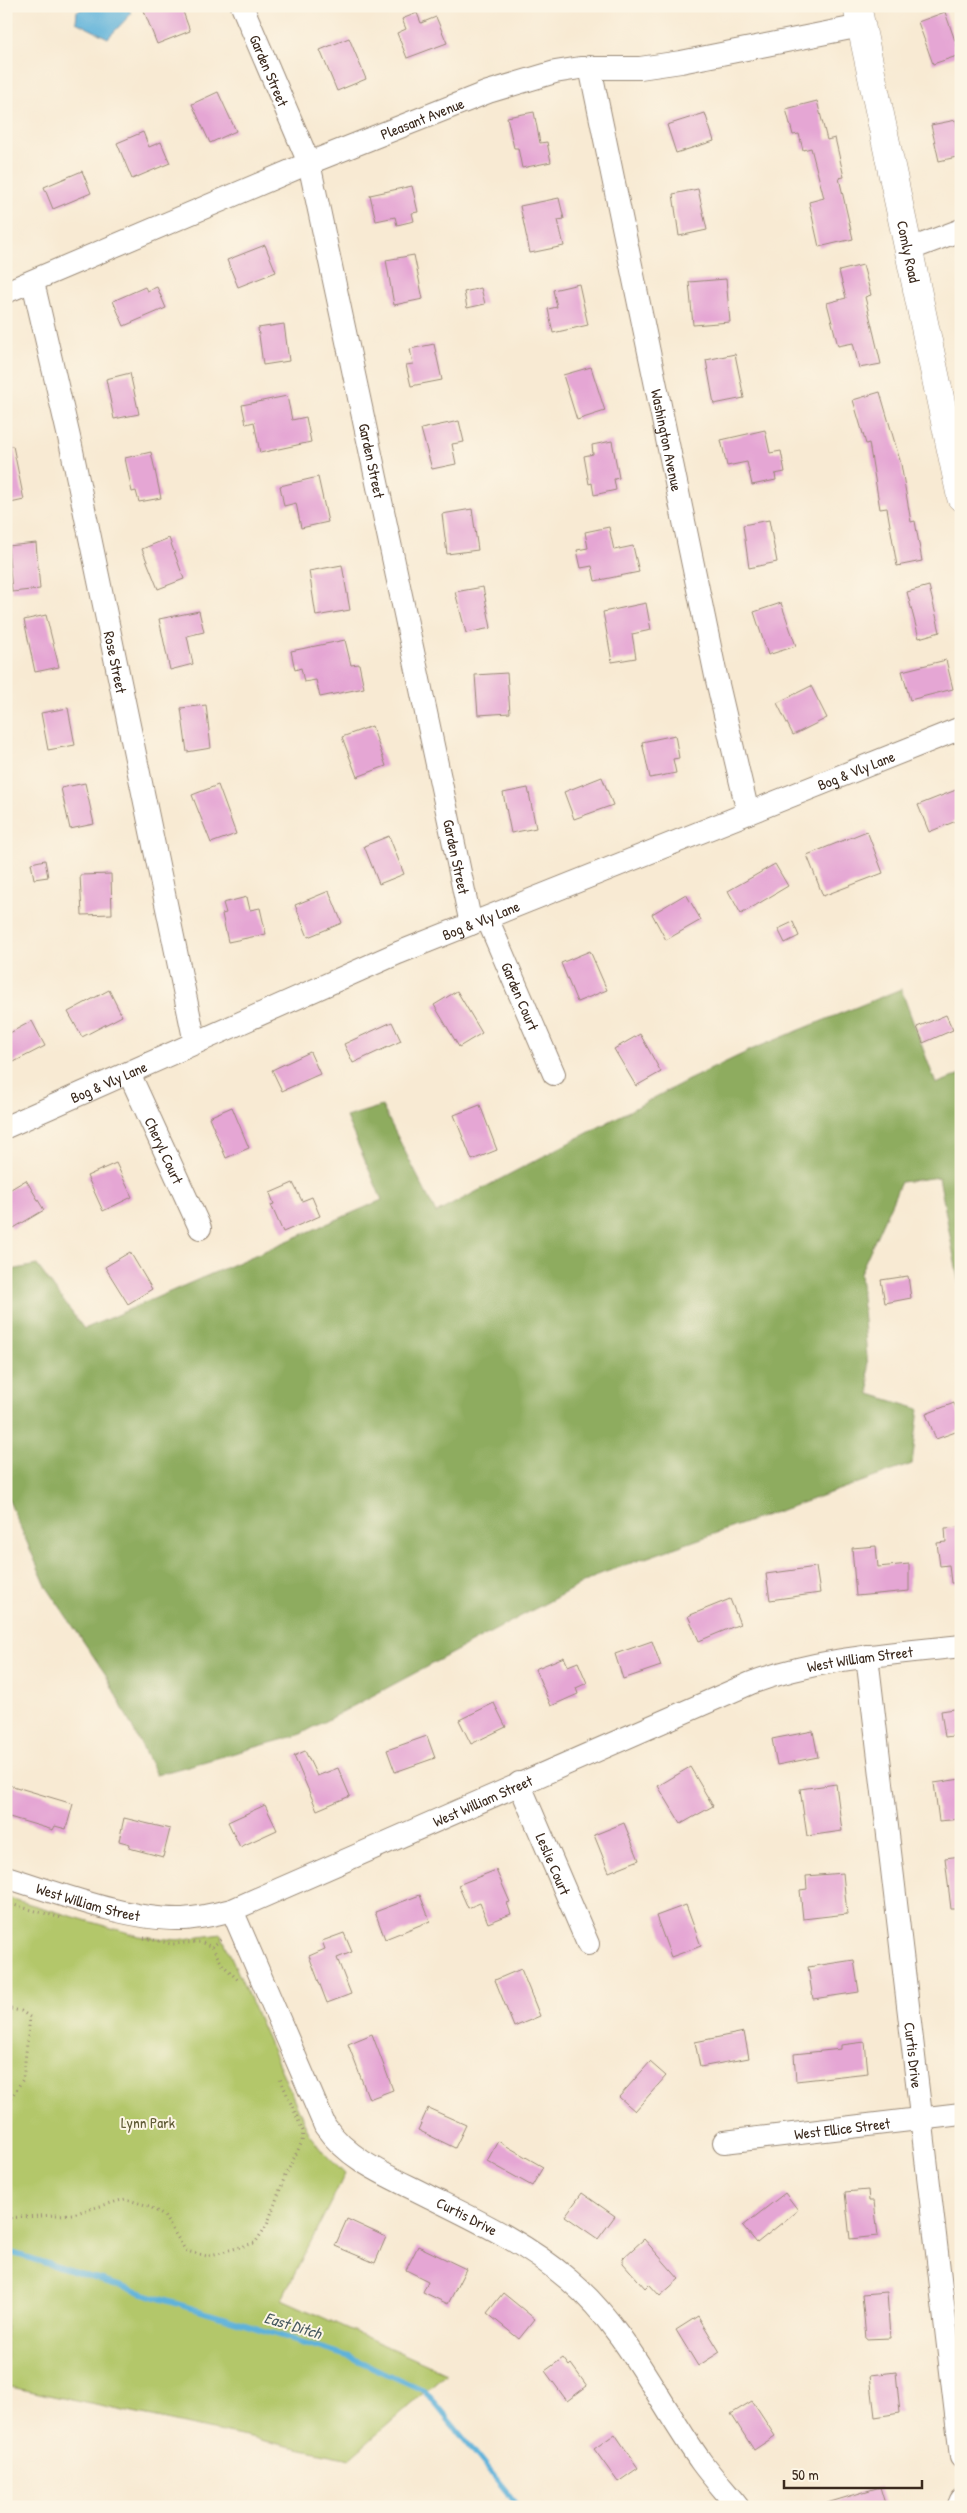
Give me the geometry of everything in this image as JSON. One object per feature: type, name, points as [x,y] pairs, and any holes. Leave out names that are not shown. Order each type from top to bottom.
[{"type":"main road","name":"Comly Road","points":[[859,16],[961,498]]},
{"type":"street","name":"Garden Street","points":[[242,6],[309,163],[479,921]]},
{"type":"street","name":"Pleasant Avenue","points":[[6,292],[309,163],[488,92],[555,72],[590,67],[640,68],[681,62],[859,16]]},
{"type":"street","name":"Washington Avenue","points":[[590,67],[716,676],[748,813]]},
{"type":"street","points":[[908,250],[961,230]]},
{"type":"street","name":"Rose Street","points":[[33,282],[71,446],[195,1043]]},
{"type":"street","name":"Bog & Vly Lane","points":[[6,1126],[398,953],[961,728]]},
{"type":"street","name":"Garden Court","points":[[479,921],[554,1074]]},
{"type":"street","name":"Cheryl Court","points":[[129,1072],[200,1228]]},
{"type":"street","name":"West William Street","points":[[6,1878],[109,1908],[156,1917],[190,1918],[232,1910],[519,1783],[751,1683],[788,1669],[867,1656],[961,1646]]},
{"type":"street","name":"Curtis Drive","points":[[867,1656],[923,2119],[961,2457]]},
{"type":"street","name":"Leslie Court","points":[[519,1783],[588,1944]]},
{"type":"street","name":"Curtis Drive","points":[[232,1910],[324,2126],[332,2136],[360,2161],[509,2237],[541,2257],[570,2281],[597,2307],[621,2337],[702,2463],[738,2507]]},
{"type":"street","name":"West Ellice Street","points":[[724,2142],[961,2114]]},
{"type":"street","points":[[958,2507],[961,2501]]},
{"type":"path","points":[[6,1902],[64,1919]]},
{"type":"path","points":[[138,1937],[172,1944],[201,1942],[212,1947],[222,1964],[238,1980],[242,1989]]},
{"type":"path","points":[[212,1947],[223,1938]]},
{"type":"path","points":[[6,2008],[22,2011],[30,2017],[23,2079],[6,2106]]},
{"type":"path","points":[[6,2218],[73,2214],[126,2199],[148,2206],[164,2216],[186,2251],[207,2256],[255,2243],[267,2226],[285,2176],[302,2142],[303,2131],[276,2069]]},
{"type":"green space","points":[[901,989],[936,1084],[961,1074],[961,1284],[959,1284],[939,1177],[901,1182],[860,1273],[870,1394],[919,1409],[912,1464],[600,1574],[299,1735],[156,1775],[106,1675],[46,1586],[6,1494],[6,1271],[37,1265],[84,1329],[382,1200],[346,1117],[382,1106],[436,1213],[684,1082],[753,1049]]},
{"type":"green space","name":"Lynn Park","points":[[6,1897],[139,1936],[178,1940],[221,1934],[309,2133],[326,2155],[345,2174],[282,2299],[446,2373],[349,2459],[6,2386]]},
{"type":"water","points":[[89,6],[128,6],[131,14],[108,38],[76,22],[77,11]]},
{"type":"building","points":[[142,6],[181,6],[190,31],[157,44]]},
{"type":"building","points":[[945,12],[960,55],[933,64],[918,22]]},
{"type":"building","points":[[417,13],[421,23],[436,17],[447,43],[407,58],[397,33],[406,29],[402,19]]},
{"type":"building","points":[[349,38],[366,79],[337,91],[320,50]]},
{"type":"building","points":[[218,92],[236,131],[210,143],[192,104]]},
{"type":"building","points":[[817,101],[827,140],[835,138],[844,177],[839,178],[853,239],[819,247],[809,202],[824,198],[811,148],[803,150],[799,134],[793,135],[786,109]]},
{"type":"building","points":[[534,112],[540,143],[547,142],[551,162],[522,168],[518,148],[514,148],[507,117]]},
{"type":"building","points":[[705,113],[714,141],[676,153],[667,125]]},
{"type":"building","points":[[956,120],[961,156],[939,161],[931,125]]},
{"type":"building","points":[[143,132],[149,147],[161,142],[170,163],[132,179],[117,143]]},
{"type":"building","points":[[82,171],[91,193],[53,209],[44,187]]},
{"type":"building","points":[[412,186],[418,212],[412,213],[414,221],[397,225],[395,217],[376,221],[370,195]]},
{"type":"building","points":[[698,189],[707,230],[679,236],[673,194]]},
{"type":"building","points":[[559,198],[564,219],[558,220],[564,246],[530,253],[520,206]]},
{"type":"building","points":[[265,245],[276,272],[238,287],[227,260]]},
{"type":"building","points":[[414,255],[423,299],[394,305],[386,260]]},
{"type":"building","points":[[863,265],[871,295],[865,297],[881,364],[859,368],[853,343],[838,346],[827,303],[846,298],[839,271]]},
{"type":"building","points":[[726,279],[730,322],[693,325],[689,282]]},
{"type":"building","points":[[579,284],[588,325],[553,333],[548,309],[557,307],[553,290]]},
{"type":"building","points":[[145,287],[147,291],[157,287],[166,308],[124,326],[113,301]]},
{"type":"building","points":[[481,288],[485,304],[467,308],[464,292]]},
{"type":"building","points":[[284,324],[289,361],[263,365],[258,328]]},
{"type":"building","points":[[434,344],[442,380],[411,386],[406,365],[413,364],[410,349]]},
{"type":"building","points":[[735,354],[744,398],[714,404],[706,360]]},
{"type":"building","points":[[591,367],[605,411],[577,420],[563,375]]},
{"type":"building","points":[[130,373],[139,414],[114,419],[106,379]]},
{"type":"building","points":[[880,392],[901,464],[911,522],[915,521],[922,561],[897,566],[887,508],[880,509],[869,443],[866,444],[853,400]]},
{"type":"building","points":[[287,396],[292,420],[306,417],[311,442],[260,453],[254,422],[246,424],[242,405]]},
{"type":"building","points":[[459,421],[464,442],[452,444],[456,464],[432,469],[421,429]]},
{"type":"building","points":[[765,430],[770,453],[781,451],[785,472],[775,474],[776,480],[752,485],[747,462],[727,466],[721,440]]},
{"type":"building","points":[[612,441],[619,478],[614,479],[616,490],[594,495],[592,483],[589,484],[584,456],[593,454],[592,445]]},
{"type":"building","points":[[6,446],[13,446],[24,500],[6,504]]},
{"type":"building","points":[[151,452],[161,498],[139,502],[136,491],[132,492],[125,458]]},
{"type":"building","points":[[318,477],[328,522],[301,528],[296,503],[284,506],[280,486]]},
{"type":"building","points":[[472,509],[478,550],[447,554],[442,514]]},
{"type":"building","points":[[769,520],[777,562],[749,568],[743,525]]},
{"type":"building","points":[[609,527],[614,550],[633,546],[639,572],[595,581],[592,566],[581,568],[577,550],[588,548],[585,532]]},
{"type":"building","points":[[169,538],[184,579],[158,589],[142,549]]},
{"type":"building","points":[[36,543],[40,589],[12,592],[8,546]]},
{"type":"building","points":[[342,565],[350,610],[316,616],[309,571]]},
{"type":"building","points":[[929,586],[940,632],[919,638],[907,592]]},
{"type":"building","points":[[483,587],[491,628],[466,633],[455,592]]},
{"type":"building","points":[[646,603],[651,630],[632,634],[636,658],[612,662],[603,612]]},
{"type":"building","points":[[781,603],[796,646],[768,655],[754,612]]},
{"type":"building","points":[[199,611],[204,632],[187,636],[193,664],[170,670],[159,619]]},
{"type":"building","points":[[46,615],[59,667],[35,672],[24,620]]},
{"type":"building","points":[[345,640],[351,665],[359,664],[364,688],[320,697],[316,680],[304,682],[301,668],[295,670],[291,651]]},
{"type":"building","points":[[946,660],[953,689],[910,700],[902,671]]},
{"type":"building","points":[[507,673],[510,713],[478,715],[475,675]]},
{"type":"building","points":[[811,686],[827,718],[793,735],[777,703]]},
{"type":"building","points":[[206,705],[211,748],[187,752],[181,708]]},
{"type":"building","points":[[68,708],[75,745],[48,750],[41,713]]},
{"type":"building","points":[[372,726],[386,766],[357,777],[342,737]]},
{"type":"building","points":[[675,735],[679,758],[673,759],[676,773],[650,778],[642,742]]},
{"type":"building","points":[[602,777],[613,805],[574,819],[564,792]]},
{"type":"building","points":[[85,783],[94,824],[70,829],[61,788]]},
{"type":"building","points":[[218,785],[236,834],[211,843],[192,795]]},
{"type":"building","points":[[528,788],[536,828],[511,833],[503,793]]},
{"type":"building","points":[[961,788],[961,819],[929,832],[918,805]]},
{"type":"building","points":[[867,831],[883,873],[823,896],[807,855]]},
{"type":"building","points":[[389,836],[404,874],[379,884],[364,846]]},
{"type":"building","points":[[45,860],[48,877],[34,879],[31,863]]},
{"type":"building","points":[[775,864],[788,886],[741,914],[728,891]]},
{"type":"building","points":[[111,874],[112,914],[82,915],[80,875]]},
{"type":"building","points":[[329,891],[342,923],[308,937],[295,905]]},
{"type":"building","points":[[686,894],[701,920],[666,940],[652,914]]},
{"type":"building","points":[[247,897],[250,910],[260,908],[266,934],[228,942],[222,914],[226,913],[223,903]]},
{"type":"building","points":[[793,922],[799,936],[785,943],[778,929]]},
{"type":"building","points":[[590,951],[607,990],[577,1002],[561,963]]},
{"type":"building","points":[[109,990],[122,1016],[82,1037],[68,1012]]},
{"type":"building","points":[[457,991],[482,1033],[459,1047],[434,1005]]},
{"type":"building","points":[[946,1015],[953,1030],[923,1043],[917,1027]]},
{"type":"building","points":[[32,1021],[45,1046],[6,1066],[6,1035]]},
{"type":"building","points":[[392,1022],[401,1041],[353,1063],[344,1044]]},
{"type":"building","points":[[640,1034],[661,1072],[636,1086],[614,1049]]},
{"type":"building","points":[[310,1052],[320,1074],[282,1091],[272,1070]]},
{"type":"building","points":[[480,1105],[497,1150],[472,1160],[454,1115]]},
{"type":"building","points":[[232,1107],[249,1148],[226,1158],[209,1117]]},
{"type":"building","points":[[116,1163],[132,1197],[103,1211],[87,1176]]},
{"type":"building","points":[[26,1180],[44,1210],[12,1229],[6,1219],[6,1192]]},
{"type":"building","points":[[293,1183],[302,1201],[312,1197],[320,1216],[283,1232],[271,1205],[274,1204],[270,1193]]},
{"type":"building","points":[[130,1252],[152,1289],[128,1304],[105,1267]]},
{"type":"building","points":[[908,1276],[911,1298],[885,1303],[881,1280]]},
{"type":"building","points":[[954,1403],[961,1421],[961,1430],[936,1439],[926,1414]]},
{"type":"building","points":[[961,1527],[961,1583],[951,1583],[949,1565],[940,1566],[937,1543],[946,1542],[945,1528]]},
{"type":"building","points":[[876,1546],[878,1567],[909,1564],[909,1591],[856,1596],[852,1548]]},
{"type":"building","points":[[816,1567],[820,1593],[770,1600],[766,1574]]},
{"type":"building","points":[[730,1599],[740,1624],[699,1641],[688,1616]]},
{"type":"building","points":[[652,1641],[661,1666],[623,1679],[615,1654]]},
{"type":"building","points":[[564,1657],[568,1666],[578,1662],[587,1683],[576,1688],[578,1694],[551,1706],[535,1669]]},
{"type":"building","points":[[494,1703],[506,1727],[471,1744],[459,1720]]},
{"type":"building","points":[[961,1708],[961,1735],[945,1737],[941,1711]]},
{"type":"building","points":[[813,1731],[818,1757],[777,1765],[772,1739]]},
{"type":"building","points":[[427,1736],[435,1758],[395,1772],[387,1750]]},
{"type":"building","points":[[305,1751],[317,1776],[338,1768],[350,1796],[317,1810],[294,1756]]},
{"type":"building","points":[[690,1767],[713,1806],[681,1824],[658,1786]]},
{"type":"building","points":[[961,1779],[961,1819],[939,1821],[934,1783]]},
{"type":"building","points":[[6,1784],[73,1804],[66,1829],[55,1826],[53,1830],[6,1816]]},
{"type":"building","points":[[836,1784],[842,1831],[807,1836],[800,1789]]},
{"type":"building","points":[[265,1805],[277,1830],[240,1847],[228,1822]]},
{"type":"building","points":[[124,1818],[170,1829],[163,1857],[129,1848],[130,1844],[119,1841]]},
{"type":"building","points":[[624,1823],[639,1860],[609,1872],[594,1835]]},
{"type":"building","points":[[961,1856],[961,1909],[951,1909],[945,1858]]},
{"type":"building","points":[[496,1870],[510,1902],[507,1903],[511,1914],[488,1923],[480,1903],[468,1908],[458,1885]]},
{"type":"building","points":[[843,1873],[847,1914],[803,1919],[800,1890],[807,1889],[806,1876]]},
{"type":"building","points":[[420,1895],[430,1921],[385,1939],[375,1912]]},
{"type":"building","points":[[686,1905],[701,1946],[671,1957],[656,1916]]},
{"type":"building","points":[[344,1933],[352,1952],[337,1958],[351,1994],[327,2003],[309,1956],[325,1949],[322,1941]]},
{"type":"building","points":[[854,1960],[859,1992],[813,1999],[808,1967]]},
{"type":"building","points":[[521,1969],[540,2016],[514,2027],[495,1980]]},
{"type":"building","points":[[744,2032],[749,2058],[700,2067],[695,2042]]},
{"type":"building","points":[[372,2034],[393,2090],[369,2099],[348,2044]]},
{"type":"building","points":[[865,2042],[868,2073],[796,2081],[794,2054],[841,2049],[841,2045]]},
{"type":"building","points":[[650,2062],[666,2076],[635,2111],[619,2097]]},
{"type":"building","points":[[428,2108],[466,2125],[455,2148],[418,2130]]},
{"type":"building","points":[[498,2141],[543,2167],[532,2186],[487,2161]]},
{"type":"building","points":[[868,2190],[869,2201],[874,2201],[878,2236],[850,2239],[845,2192]]},
{"type":"building","points":[[582,2193],[615,2216],[598,2239],[565,2216]]},
{"type":"building","points":[[785,2193],[798,2210],[757,2243],[743,2226]]},
{"type":"building","points":[[347,2219],[386,2237],[375,2263],[335,2246]]},
{"type":"building","points":[[644,2239],[679,2279],[660,2296],[649,2284],[645,2288],[623,2263],[623,2258]]},
{"type":"building","points":[[418,2246],[466,2269],[448,2304],[423,2292],[428,2281],[406,2270]]},
{"type":"building","points":[[887,2292],[890,2338],[866,2339],[862,2294]]},
{"type":"building","points":[[503,2293],[535,2319],[519,2339],[487,2313]]},
{"type":"building","points":[[698,2316],[720,2352],[698,2366],[676,2330]]},
{"type":"building","points":[[563,2358],[569,2366],[571,2364],[587,2386],[567,2401],[545,2371]]},
{"type":"building","points":[[896,2372],[900,2413],[875,2417],[870,2375]]},
{"type":"building","points":[[752,2401],[775,2436],[754,2450],[731,2414]]},
{"type":"building","points":[[615,2434],[638,2468],[618,2482],[594,2449]]},
{"type":"building","points":[[880,2487],[886,2507],[827,2507],[827,2503]]},
{"type":"waterway","name":"East Ditch","points":[[6,2251],[350,2357],[425,2391],[519,2507]]}]
